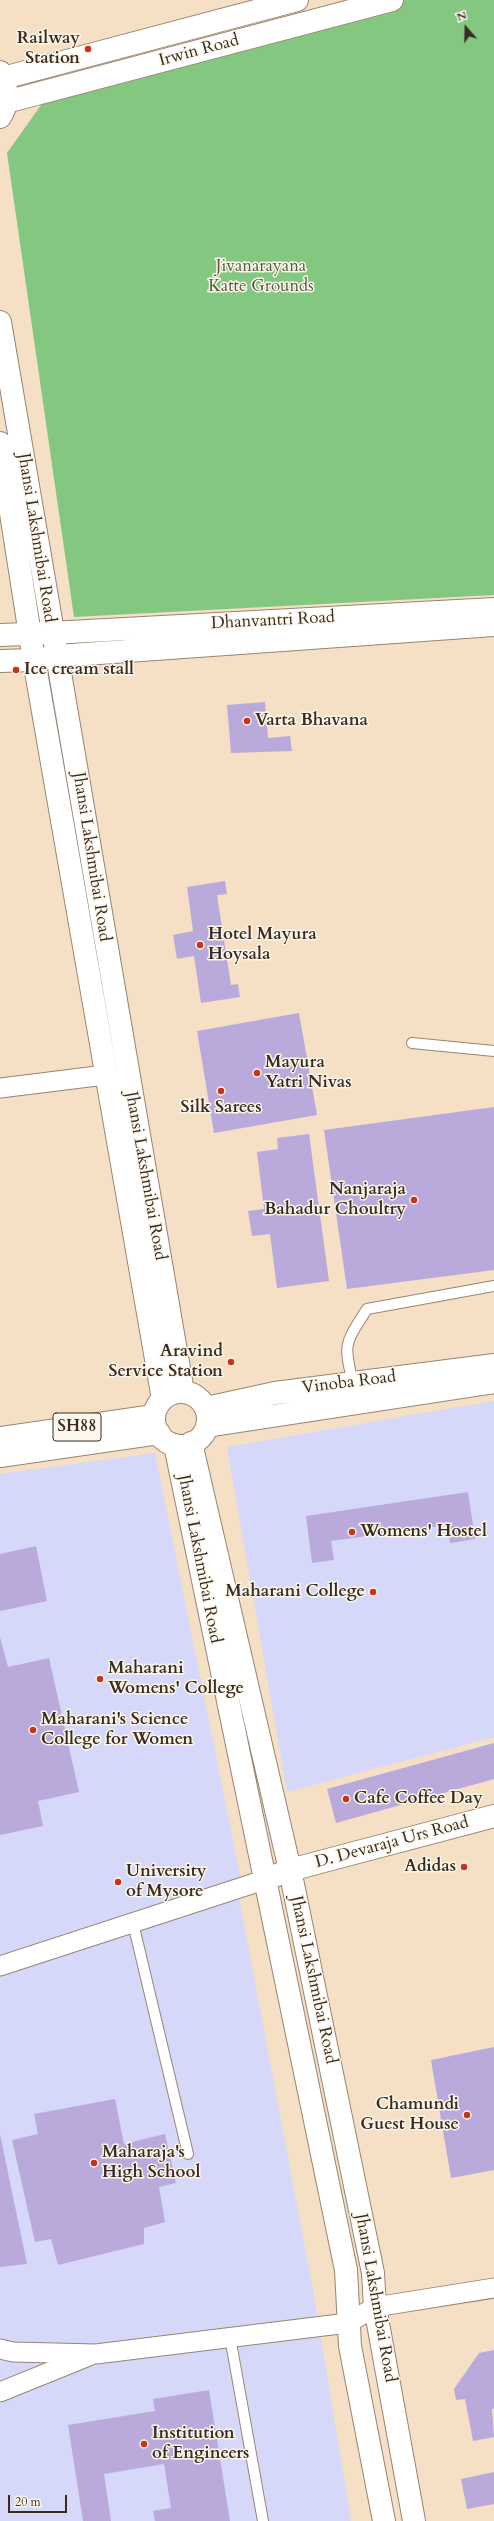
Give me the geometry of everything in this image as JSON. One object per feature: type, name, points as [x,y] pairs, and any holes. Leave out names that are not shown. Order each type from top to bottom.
[{"type":"main road","name":"Irwin Road","points":[[2,75],[297,0]]},
{"type":"main road","name":"Irwin Road","points":[[3,110],[392,0]]},
{"type":"main road","points":[[2,75],[7,89],[3,110]]},
{"type":"main road","name":"Jhansi Lakshmibai Road","points":[[0,322],[41,634],[34,660],[105,1075],[171,1421],[264,1880],[346,2270],[350,2346],[384,2521]]},
{"type":"main road","name":"Jhansi Lakshmibai Road","points":[[0,443],[41,634],[57,656],[171,1421],[290,1870],[373,2273],[376,2307],[414,2521]]},
{"type":"main road","name":"Dhanvantri Road","points":[[0,635],[494,609]]},
{"type":"main road","name":"Dhanvantri Road","points":[[0,661],[34,660],[57,656],[494,625]]},
{"type":"main road","name":"Vinoba Road","points":[[206,1417],[275,1393],[494,1365]]},
{"type":"main road","name":"Vinoba Road","points":[[206,1417],[494,1382]]},
{"type":"main road","points":[[0,1456],[171,1421],[199,1398],[206,1417],[200,1438],[171,1421]]},
{"type":"main road","name":"SH88","points":[[0,1438],[171,1421]]},
{"type":"main road","name":"D. Devaraja Urs Road","points":[[264,1880],[290,1870],[494,1816]]},
{"type":"street","points":[[0,1088],[105,1075]]},
{"type":"street","points":[[0,1966],[264,1880]]},
{"type":"street","points":[[0,2350],[13,2352],[96,2354],[348,2323],[376,2307],[494,2288]]},
{"type":"street","points":[[0,2392],[96,2354]]},
{"type":"lane","points":[[412,1042],[494,1051]]},
{"type":"lane","points":[[353,1383],[345,1352],[349,1337],[367,1309],[494,1286]]},
{"type":"lane","points":[[133,1923],[188,2154]]},
{"type":"lane","points":[[230,2337],[263,2521]]},
{"type":"shaded area","name":"Maharani College","points":[[494,1401],[494,1737],[287,1792],[227,1447]]},
{"type":"shaded area","name":"University of Mysore","points":[[155,1453],[242,1885],[237,1887],[313,2290],[351,2521],[0,2521],[0,1474]]},
{"type":"green space","name":"Jivanarayana Katte Grounds","points":[[386,0],[494,0],[494,595],[74,617],[7,153],[51,91]]},
{"type":"building","name":"Varta Bhavana","points":[[265,702],[268,738],[290,736],[292,751],[231,753],[227,705]]},
{"type":"building","name":"Hotel Mayura Hoysala","points":[[225,881],[227,894],[217,895],[231,985],[238,984],[240,997],[201,1003],[194,956],[177,959],[173,935],[193,931],[187,887]]},
{"type":"building","name":"Mayura Yatri Nivas","points":[[299,1013],[317,1115],[214,1133],[197,1031]]},
{"type":"building","name":"Nanjaraja Bahadur Choultry","points":[[494,1107],[494,1270],[347,1289],[324,1130]]},
{"type":"building","points":[[309,1134],[329,1281],[277,1288],[270,1234],[252,1236],[248,1211],[264,1209],[257,1152],[278,1149],[277,1138]]},
{"type":"building","name":"Womens' Hostel","points":[[468,1492],[475,1539],[450,1543],[447,1525],[331,1541],[334,1560],[312,1563],[306,1516]]},
{"type":"building","points":[[36,1546],[47,1601],[0,1611],[0,1554]]},
{"type":"building","name":"Maharani's Science College for Women","points":[[0,1637],[8,1667],[49,1658],[79,1792],[38,1801],[43,1826],[0,1835]]},
{"type":"building","points":[[494,1743],[494,1779],[336,1823],[327,1789]]},
{"type":"building","name":"Chamundi Guest House","points":[[494,2047],[494,2170],[451,2178],[431,2060]]},
{"type":"building","name":"Maharaja's High School","points":[[115,2099],[124,2144],[165,2134],[176,2183],[159,2187],[165,2222],[144,2228],[144,2244],[58,2265],[51,2239],[35,2242],[12,2140],[38,2134],[34,2114]]},
{"type":"building","points":[[0,2134],[27,2264],[0,2267]]},
{"type":"building","points":[[494,2350],[494,2409],[492,2409],[494,2437],[473,2441],[465,2399],[456,2400],[454,2389],[479,2353]]},
{"type":"building","name":"Institution of Engineers","points":[[209,2390],[230,2521],[155,2521],[153,2511],[171,2508],[164,2464],[104,2474],[111,2521],[83,2521],[68,2425],[155,2411],[153,2399]]},
{"type":"building","points":[[494,2472],[494,2504],[467,2509],[461,2479]]},
{"type":"place","name":"Railway Station","points":[[88,49]]},
{"type":"place","name":"Ice cream stall","points":[[16,670]]},
{"type":"place","name":"Varta Bhavana","points":[[247,721]]},
{"type":"place","name":"Hotel Mayura Hoysala","points":[[200,945]]},
{"type":"place","name":"Mayura Yatri Nivas","points":[[257,1073]]},
{"type":"place","name":"Silk Sarees","points":[[221,1091]]},
{"type":"place","name":"Nanjaraja Bahadur Choultry","points":[[414,1200]]},
{"type":"place","name":"Aravind Service Station","points":[[231,1362]]},
{"type":"place","name":"Womens' Hostel","points":[[352,1532]]},
{"type":"place","name":"Maharani College","points":[[373,1592]]},
{"type":"place","name":"Maharani Womens' College","points":[[100,1679]]},
{"type":"place","name":"Maharani's Science College for Women","points":[[33,1730]]},
{"type":"place","name":"Cafe Coffee Day","points":[[346,1799]]},
{"type":"place","name":"Adidas","points":[[464,1867]]},
{"type":"place","name":"University of Mysore","points":[[118,1882]]},
{"type":"place","name":"Chamundi Guest House","points":[[467,2115]]},
{"type":"place","name":"Maharaja's High School","points":[[94,2163]]},
{"type":"place","name":"Institution of Engineers","points":[[144,2444]]}]
